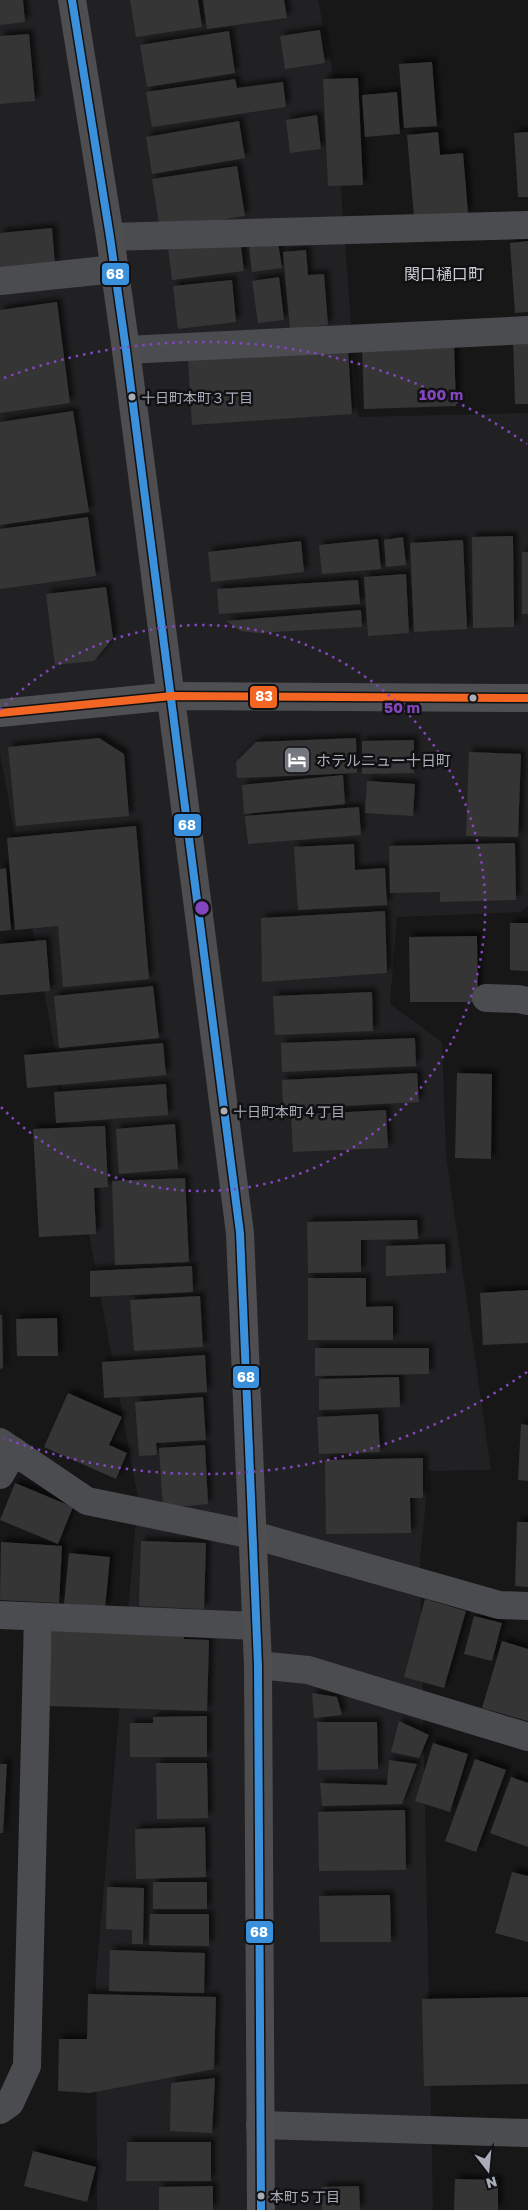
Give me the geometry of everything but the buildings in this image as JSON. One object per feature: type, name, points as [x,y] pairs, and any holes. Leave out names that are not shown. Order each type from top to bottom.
[{"type":"highway","points":[[72,0],[115,269],[172,696],[240,1233],[258,1665],[261,2210]]},
{"type":"main road","points":[[0,712],[172,696],[528,698]]},
{"type":"street","points":[[110,237],[528,225]]},
{"type":"street","points":[[0,281],[115,269]]},
{"type":"street","points":[[126,350],[528,330]]},
{"type":"street","points":[[486,998],[528,1001]]},
{"type":"street","points":[[0,1475],[7,1447],[87,1501],[253,1535],[499,1605],[528,1606]]},
{"type":"street","points":[[0,1615],[256,1626]]},
{"type":"street","points":[[0,2110],[10,2103],[27,2066],[38,1617]]},
{"type":"street","points":[[258,1665],[308,1670],[528,1737]]},
{"type":"street","points":[[260,2125],[528,2133]]},
{"type":"shaded area","points":[[0,0],[318,0],[332,69],[358,417],[528,413],[528,906],[520,912],[397,917],[390,1004],[442,1042],[446,1155],[491,1470],[429,1471],[420,1559],[433,2210],[97,2210],[96,1977],[138,1498],[0,754]]},
{"type":"transit line","name":"68","points":[[72,0],[126,350],[240,1233],[258,1665],[261,2210]]},
{"type":"transit line","name":"83","points":[[0,713],[172,696],[528,698]]},
{"type":"place","name":"十日町本町３丁目","points":[[132,397]]},
{"type":"place","name":"ホテルニュー十日町","points":[[297,760]]},
{"type":"place","name":"十日町本町４丁目","points":[[224,1111]]},
{"type":"place","name":"本町５丁目","points":[[261,2196]]},
{"type":"district","name":"関口樋口町","points":[[444,274]]}]
